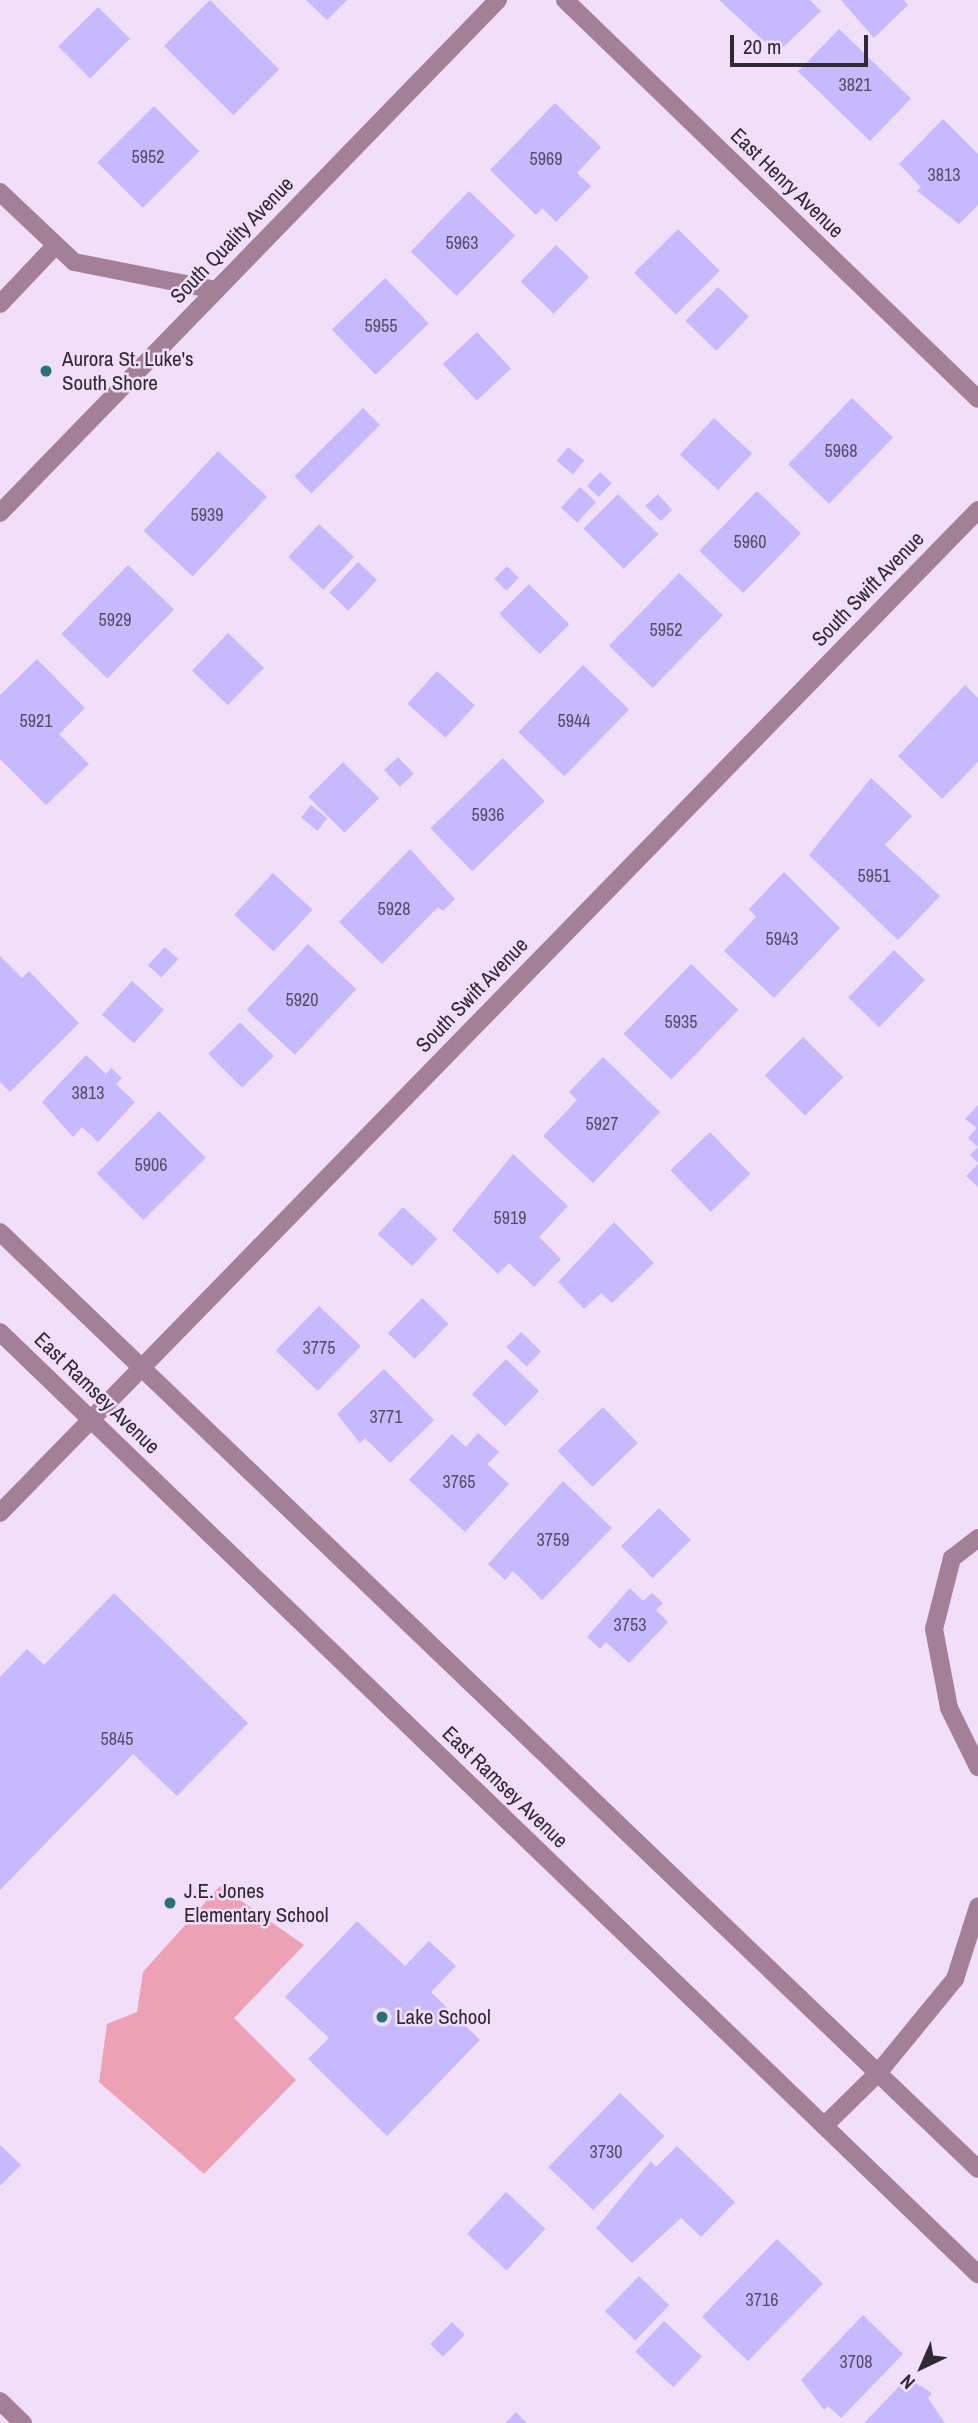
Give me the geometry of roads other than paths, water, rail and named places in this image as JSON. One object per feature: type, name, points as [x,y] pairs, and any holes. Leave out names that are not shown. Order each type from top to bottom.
[{"type":"street","name":"South Quality Avenue","points":[[0,513],[498,0]]},
{"type":"street","name":"East Henry Avenue","points":[[565,0],[978,399]]},
{"type":"street","points":[[0,192],[74,262],[216,290]]},
{"type":"street","points":[[0,304],[56,245]]},
{"type":"street","name":"South Swift Avenue","points":[[0,1514],[978,510]]},
{"type":"street","points":[[0,1232],[978,2169]]},
{"type":"street","name":"East Ramsey Avenue","points":[[0,1332],[978,2274]]},
{"type":"street","points":[[978,1538],[952,1558],[934,1629],[949,1708],[978,1767]]},
{"type":"street","points":[[824,2126],[878,2073],[955,1979],[978,1907]]},
{"type":"street","points":[[0,2401],[23,2423]]},
{"type":"place","name":"Aurora St. Luke's South Shore","points":[[46,371]]},
{"type":"place","name":"J.E. Jones Elementary School","points":[[170,1903]]},
{"type":"place","name":"Lake School","points":[[382,2017]]}]
